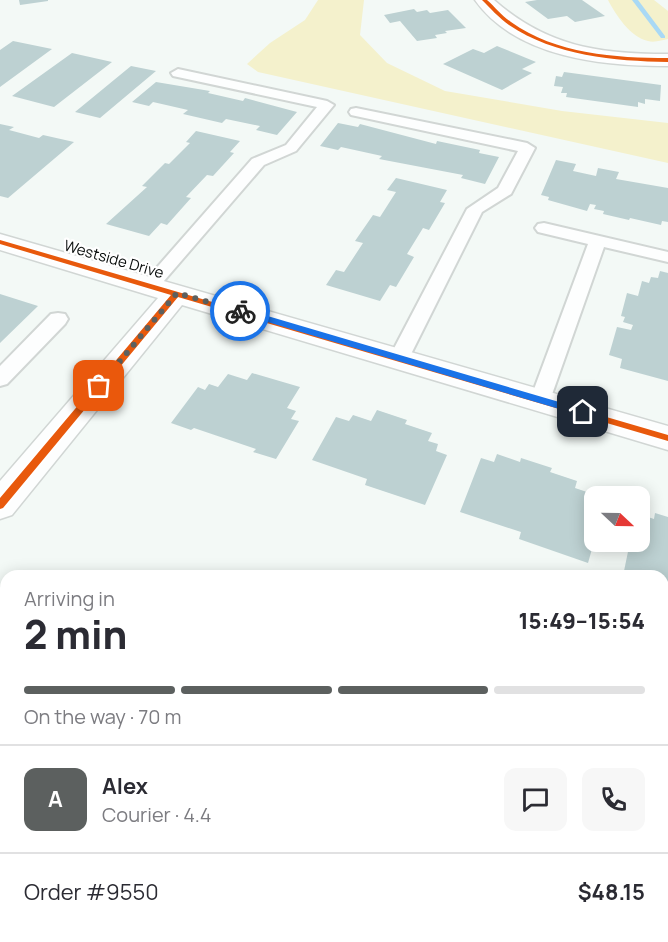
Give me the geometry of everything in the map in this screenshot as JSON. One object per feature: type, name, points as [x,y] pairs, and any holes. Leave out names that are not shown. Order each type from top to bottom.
[{"type":"street","points":[[484,0],[509,22],[543,40],[602,56],[668,60]]},
{"type":"street","name":"Westside Drive","points":[[0,242],[668,438]]},
{"type":"street","points":[[0,505],[164,289]]},
{"type":"lane","points":[[164,289],[258,162],[291,148],[327,105],[178,73]]},
{"type":"lane","points":[[356,112],[526,148],[505,192],[475,209],[399,358]]},
{"type":"lane","points":[[544,228],[668,256]]},
{"type":"lane","points":[[540,400],[598,241]]},
{"type":"lane","points":[[0,379],[58,320]]},
{"type":"shaded area","points":[[318,0],[364,0],[360,35],[387,63],[445,91],[562,111],[668,123],[668,163],[258,72],[247,64],[270,43],[305,20]]},
{"type":"shaded area","points":[[608,0],[654,0],[668,11],[668,39],[650,42],[641,39],[619,19]]},
{"type":"building","points":[[19,0],[48,0],[48,1],[20,5]]},
{"type":"building","points":[[582,0],[605,16],[575,22],[567,16],[548,19],[525,2]]},
{"type":"building","points":[[414,9],[417,12],[427,10],[430,13],[448,10],[466,28],[445,31],[447,33],[435,35],[437,38],[417,41],[400,21],[390,23],[384,15]]},
{"type":"building","points":[[13,41],[52,49],[0,87],[0,50]]},
{"type":"building","points":[[497,46],[536,62],[522,69],[532,73],[502,90],[443,64],[473,49],[484,53]]},
{"type":"building","points":[[72,53],[112,62],[54,107],[12,96]]},
{"type":"building","points":[[131,66],[156,71],[100,118],[75,112]]},
{"type":"building","points":[[564,72],[661,85],[660,101],[645,99],[645,104],[638,102],[638,107],[566,97],[567,93],[561,93],[563,87],[554,86],[556,76],[562,77]]},
{"type":"building","points":[[156,82],[210,91],[208,93],[243,101],[245,98],[297,112],[277,135],[256,130],[260,126],[226,119],[222,123],[183,114],[188,110],[153,102],[149,106],[132,102]]},
{"type":"building","points":[[338,123],[358,127],[360,124],[436,144],[437,141],[480,150],[479,153],[499,157],[485,184],[461,178],[463,175],[379,159],[382,156],[341,147],[338,150],[320,146]]},
{"type":"building","points":[[0,124],[14,127],[9,130],[39,138],[43,135],[74,142],[8,198],[0,196]]},
{"type":"building","points":[[196,131],[240,141],[230,152],[234,153],[213,176],[207,175],[186,197],[191,198],[167,225],[161,223],[149,236],[106,224],[147,187],[142,186],[165,163],[169,164],[190,143],[186,142]]},
{"type":"building","points":[[556,160],[576,164],[573,171],[596,176],[598,168],[619,172],[616,179],[668,188],[668,222],[662,221],[661,225],[630,218],[629,220],[603,214],[604,211],[594,209],[596,205],[590,204],[587,211],[548,200],[549,197],[541,195]]},
{"type":"building","points":[[396,178],[447,190],[440,202],[445,203],[429,230],[423,228],[407,254],[414,257],[396,287],[390,285],[380,301],[326,285],[336,270],[344,272],[363,243],[355,241],[373,215],[380,217],[396,192],[387,190]]},
{"type":"building","points":[[660,271],[668,273],[668,381],[620,368],[622,359],[609,355],[617,327],[631,330],[633,325],[623,322],[625,317],[621,316],[627,293],[638,296],[642,281],[649,283],[651,277],[658,278]]},
{"type":"building","points":[[0,294],[38,306],[0,343]]},
{"type":"building","points":[[252,373],[300,387],[287,408],[296,411],[291,419],[299,421],[276,459],[253,452],[256,449],[194,428],[191,430],[171,423],[198,387],[205,390],[209,384],[218,387],[228,374],[247,380]]},
{"type":"building","points":[[377,410],[407,420],[405,424],[432,433],[428,441],[438,444],[436,451],[447,455],[425,505],[365,485],[367,479],[312,460],[336,417],[349,421],[353,415],[371,421]]},
{"type":"building","points":[[497,454],[520,462],[521,458],[552,468],[550,472],[577,481],[575,488],[584,491],[584,552],[591,552],[588,563],[519,539],[521,532],[460,512],[481,458],[494,462]]},
{"type":"building","points":[[655,513],[668,517],[668,570],[624,570],[628,552],[650,552],[650,518],[654,519]]},
{"type":"waterway","points":[[635,0],[663,37]]},
{"type":"cycle path","points":[[484,0],[508,22],[525,33],[563,48],[606,57],[668,60]]},
{"type":"cycle path","points":[[0,242],[668,438]]},
{"type":"cycle path","points":[[0,505],[177,293]]},
{"type":"way so far","points":[[99,386],[177,293],[240,311]]},
{"type":"route","points":[[240,311],[583,412]]}]
